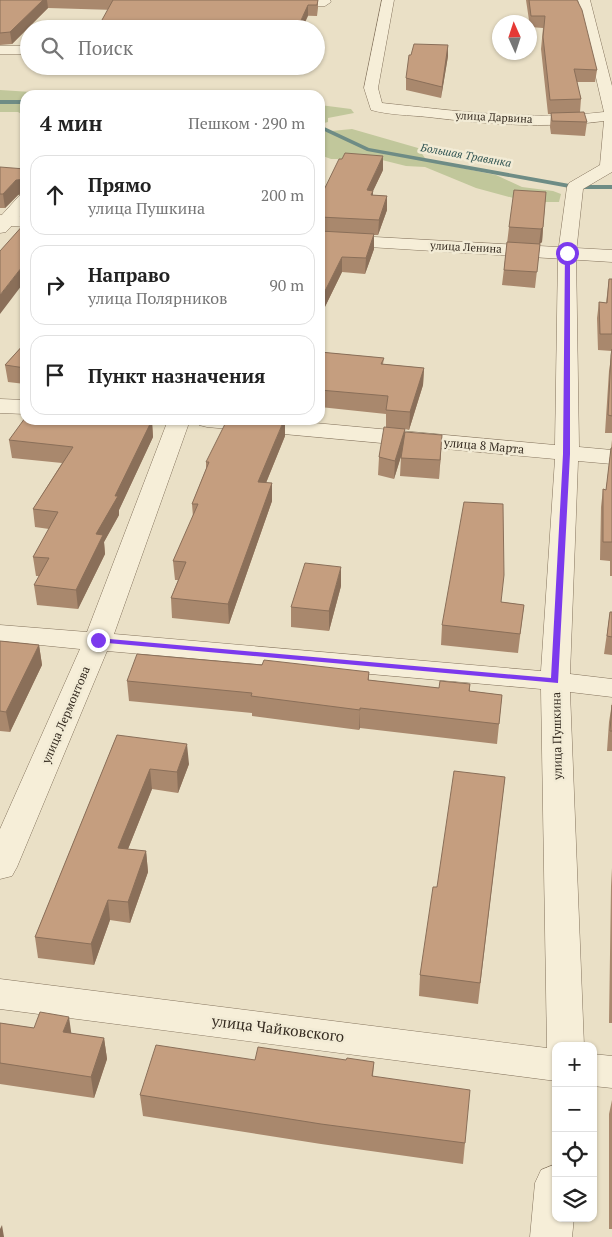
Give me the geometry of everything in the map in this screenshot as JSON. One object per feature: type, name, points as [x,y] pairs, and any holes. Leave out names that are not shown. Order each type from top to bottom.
[{"type":"street","name":"улица Дарвина","points":[[388,0],[372,88],[376,107],[461,117],[556,120],[592,119],[612,116]]},
{"type":"street","name":"улица Пушкина","points":[[565,1042],[555,681],[567,454],[567,253],[575,187],[608,167],[612,116],[584,0]]},
{"type":"street","points":[[268,2],[325,2]]},
{"type":"street","points":[[0,50],[20,50]]},
{"type":"street","points":[[2,222],[20,205]]},
{"type":"street","points":[[2,222],[20,222]]},
{"type":"street","name":"улица Ленина","points":[[325,239],[612,256]]},
{"type":"street","points":[[0,406],[20,408]]},
{"type":"street","name":"улица Лермонтова","points":[[0,867],[98,640],[177,425]]},
{"type":"street","name":"улица 8 Марта","points":[[260,425],[612,457]]},
{"type":"street","points":[[0,633],[555,681],[612,688]]},
{"type":"street","name":"улица Чайковского","points":[[0,994],[552,1064]]},
{"type":"street","points":[[597,1070],[612,1072]]},
{"type":"street","points":[[551,1237],[552,1222]]},
{"type":"green space","points":[[0,90],[20,91],[20,113],[0,112]]},
{"type":"green space","points":[[325,106],[351,109],[354,113],[328,118],[328,122],[325,123]]},
{"type":"green space","points":[[352,129],[418,148],[427,161],[496,175],[522,187],[553,191],[561,194],[559,202],[528,202],[476,188],[425,167],[406,166],[378,159],[331,159],[325,157],[325,132]]},
{"type":"building","points":[[0,0],[43,0],[22,20],[20,20],[10,32],[0,33]]},
{"type":"building","points":[[113,0],[318,0],[317,5],[308,5],[301,20],[102,20]]},
{"type":"building","points":[[529,0],[577,0],[582,10],[597,70],[574,69],[581,99],[550,100],[543,37],[545,16],[531,15]]},
{"type":"building","points":[[414,44],[448,45],[442,87],[406,78],[409,55],[411,55]]},
{"type":"building","points":[[584,112],[587,122],[552,121],[551,113]]},
{"type":"building","points":[[345,153],[383,156],[367,190],[373,191],[371,195],[387,196],[379,220],[325,217],[325,188],[339,159],[342,159]]},
{"type":"building","points":[[0,167],[20,169],[20,180],[16,180],[3,194],[0,194]]},
{"type":"building","points":[[514,190],[546,192],[543,227],[541,229],[509,227]]},
{"type":"building","points":[[20,229],[20,269],[0,295],[0,251]]},
{"type":"building","points":[[325,231],[374,234],[366,258],[342,257],[325,291]]},
{"type":"building","points":[[507,242],[540,244],[537,272],[504,270]]},
{"type":"building","points":[[609,279],[612,279],[612,334],[600,334],[599,302],[607,303]]},
{"type":"building","points":[[20,348],[20,367],[5,365]]},
{"type":"building","points":[[612,349],[612,416],[608,415]]},
{"type":"building","points":[[325,352],[384,358],[381,364],[424,368],[410,412],[386,410],[388,396],[325,390]]},
{"type":"building","points":[[20,425],[150,425],[115,496],[118,496],[96,534],[103,535],[76,590],[34,585],[49,558],[33,557],[58,512],[33,509],[73,447],[9,440]]},
{"type":"building","points":[[224,425],[282,425],[258,482],[272,483],[228,604],[171,598],[186,562],[173,561],[198,504],[192,504],[209,462],[206,462]]},
{"type":"building","points":[[384,427],[405,429],[395,461],[379,457]]},
{"type":"building","points":[[405,432],[442,435],[440,460],[401,458]]},
{"type":"building","points":[[611,448],[612,542],[603,542],[603,489],[606,490]]},
{"type":"building","points":[[464,502],[503,504],[504,575],[501,602],[524,605],[520,634],[442,625]]},
{"type":"building","points":[[305,563],[341,567],[329,611],[291,607]]},
{"type":"building","points":[[610,612],[612,612],[612,637],[607,636]]},
{"type":"building","points":[[0,641],[39,645],[6,712],[0,711]]},
{"type":"building","points":[[137,654],[262,665],[264,660],[369,672],[368,680],[439,688],[440,681],[470,684],[469,691],[502,695],[499,724],[360,708],[360,710],[251,696],[252,693],[127,681]]},
{"type":"building","points":[[612,705],[612,731],[610,731]]},
{"type":"building","points":[[117,735],[187,744],[177,772],[150,769],[118,848],[146,851],[128,902],[108,900],[91,944],[35,937]]},
{"type":"building","points":[[454,771],[505,777],[480,983],[420,975],[433,887],[437,887]]},
{"type":"building","points":[[40,1012],[69,1017],[63,1032],[104,1038],[91,1077],[0,1063],[0,1023],[34,1028]]},
{"type":"building","points":[[156,1045],[255,1060],[258,1047],[346,1060],[347,1058],[374,1062],[372,1076],[470,1090],[465,1143],[321,1124],[140,1095]]},
{"type":"waterway","name":"Большая Травянка","points":[[0,102],[20,102]]},
{"type":"waterway","name":"Большая Травянка","points":[[325,129],[367,149],[575,187],[612,187]]},
{"type":"route","points":[[98,640],[555,681],[567,454],[567,253]]}]
